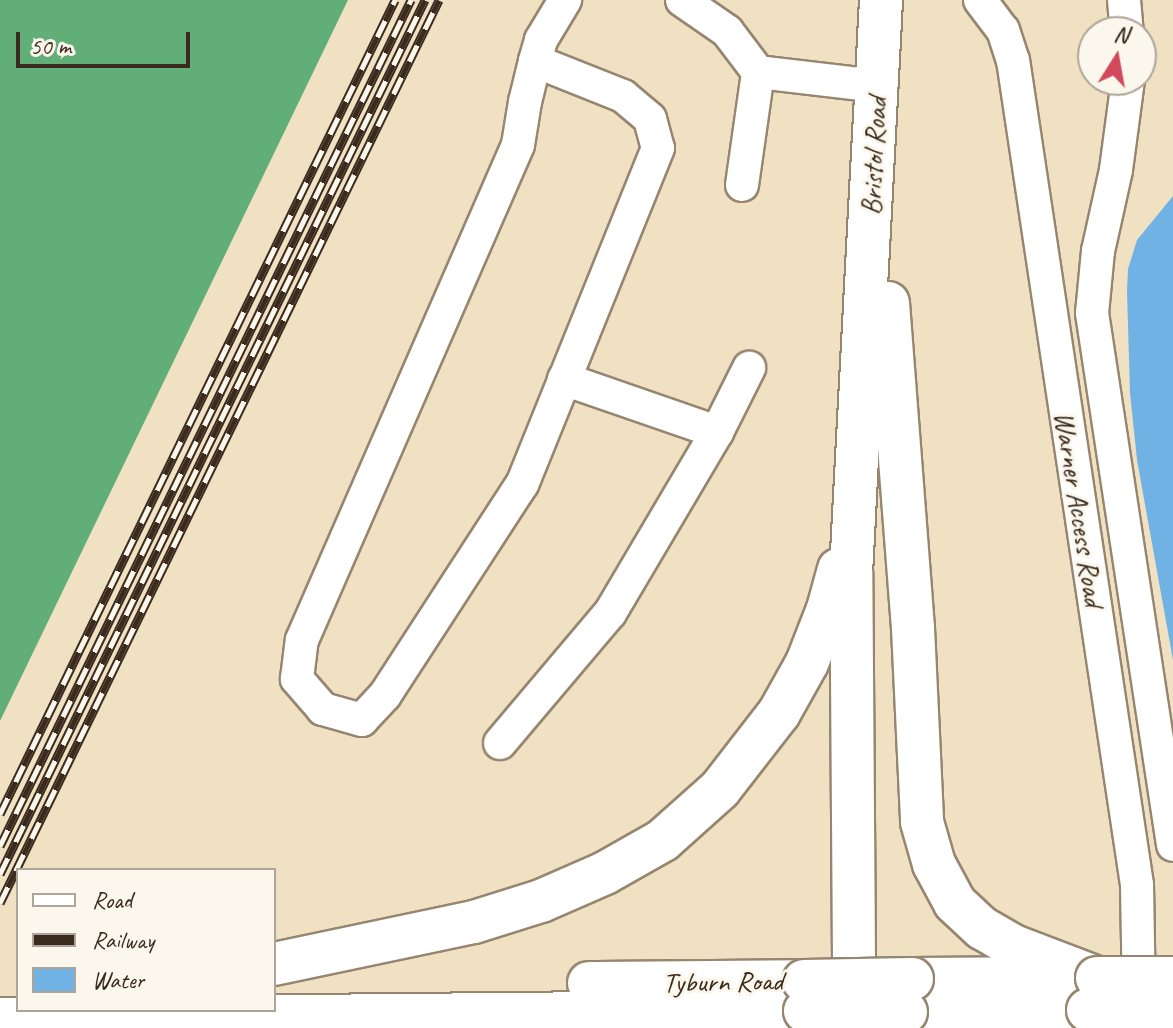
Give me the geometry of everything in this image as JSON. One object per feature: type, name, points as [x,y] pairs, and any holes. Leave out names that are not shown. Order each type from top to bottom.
[{"type":"main road","name":"Bristol Road","points":[[866,313],[881,0]]},
{"type":"main road","points":[[871,203],[886,279],[895,383],[922,822],[934,864],[955,903],[982,928],[1092,994]]},
{"type":"main road","points":[[276,964],[460,925],[541,901],[647,852],[720,789],[779,713],[807,663],[828,609],[845,534],[866,313]]},
{"type":"main road","points":[[844,1028],[851,1003],[854,959],[851,573],[866,313]]},
{"type":"main road","points":[[860,1028],[872,959],[866,313]]},
{"type":"main road","name":"Tyburn Road","points":[[1092,994],[1173,978]]},
{"type":"main road","name":"Tyburn Road","points":[[276,987],[805,996],[1092,994],[1173,1008]]},
{"type":"main road","name":"Tyburn Road","points":[[0,1019],[596,1012],[805,996]]},
{"type":"main road","points":[[537,1028],[596,1012]]},
{"type":"main road","points":[[0,1019],[42,1028]]},
{"type":"street","points":[[535,61],[623,96],[650,119],[658,148],[522,484],[385,695],[362,720],[323,709],[297,679],[302,640],[518,145],[535,61],[541,40],[565,0]]},
{"type":"street","points":[[682,0],[727,31],[758,72],[742,185]]},
{"type":"street","name":"Warner Access Road","points":[[980,0],[1003,30],[1013,60],[1137,885],[1140,937],[1138,1028]]},
{"type":"street","points":[[758,72],[877,86]]},
{"type":"street","points":[[1126,96],[1116,170],[1098,251],[1092,313],[1173,845]]},
{"type":"street","points":[[500,743],[610,613],[717,432],[749,368]]},
{"type":"street","points":[[564,379],[717,432]]},
{"type":"green space","points":[[0,0],[348,0],[0,721]]},
{"type":"water","points":[[1173,196],[1173,660],[1137,460],[1130,393],[1127,291],[1128,269],[1137,240]]},
{"type":"railway","points":[[0,814],[395,0]]},
{"type":"railway","points":[[0,846],[411,0]]},
{"type":"railway","points":[[0,874],[425,0]]},
{"type":"railway","points":[[17,868],[439,0]]},
{"type":"railway","points":[[0,903],[16,870]]}]
